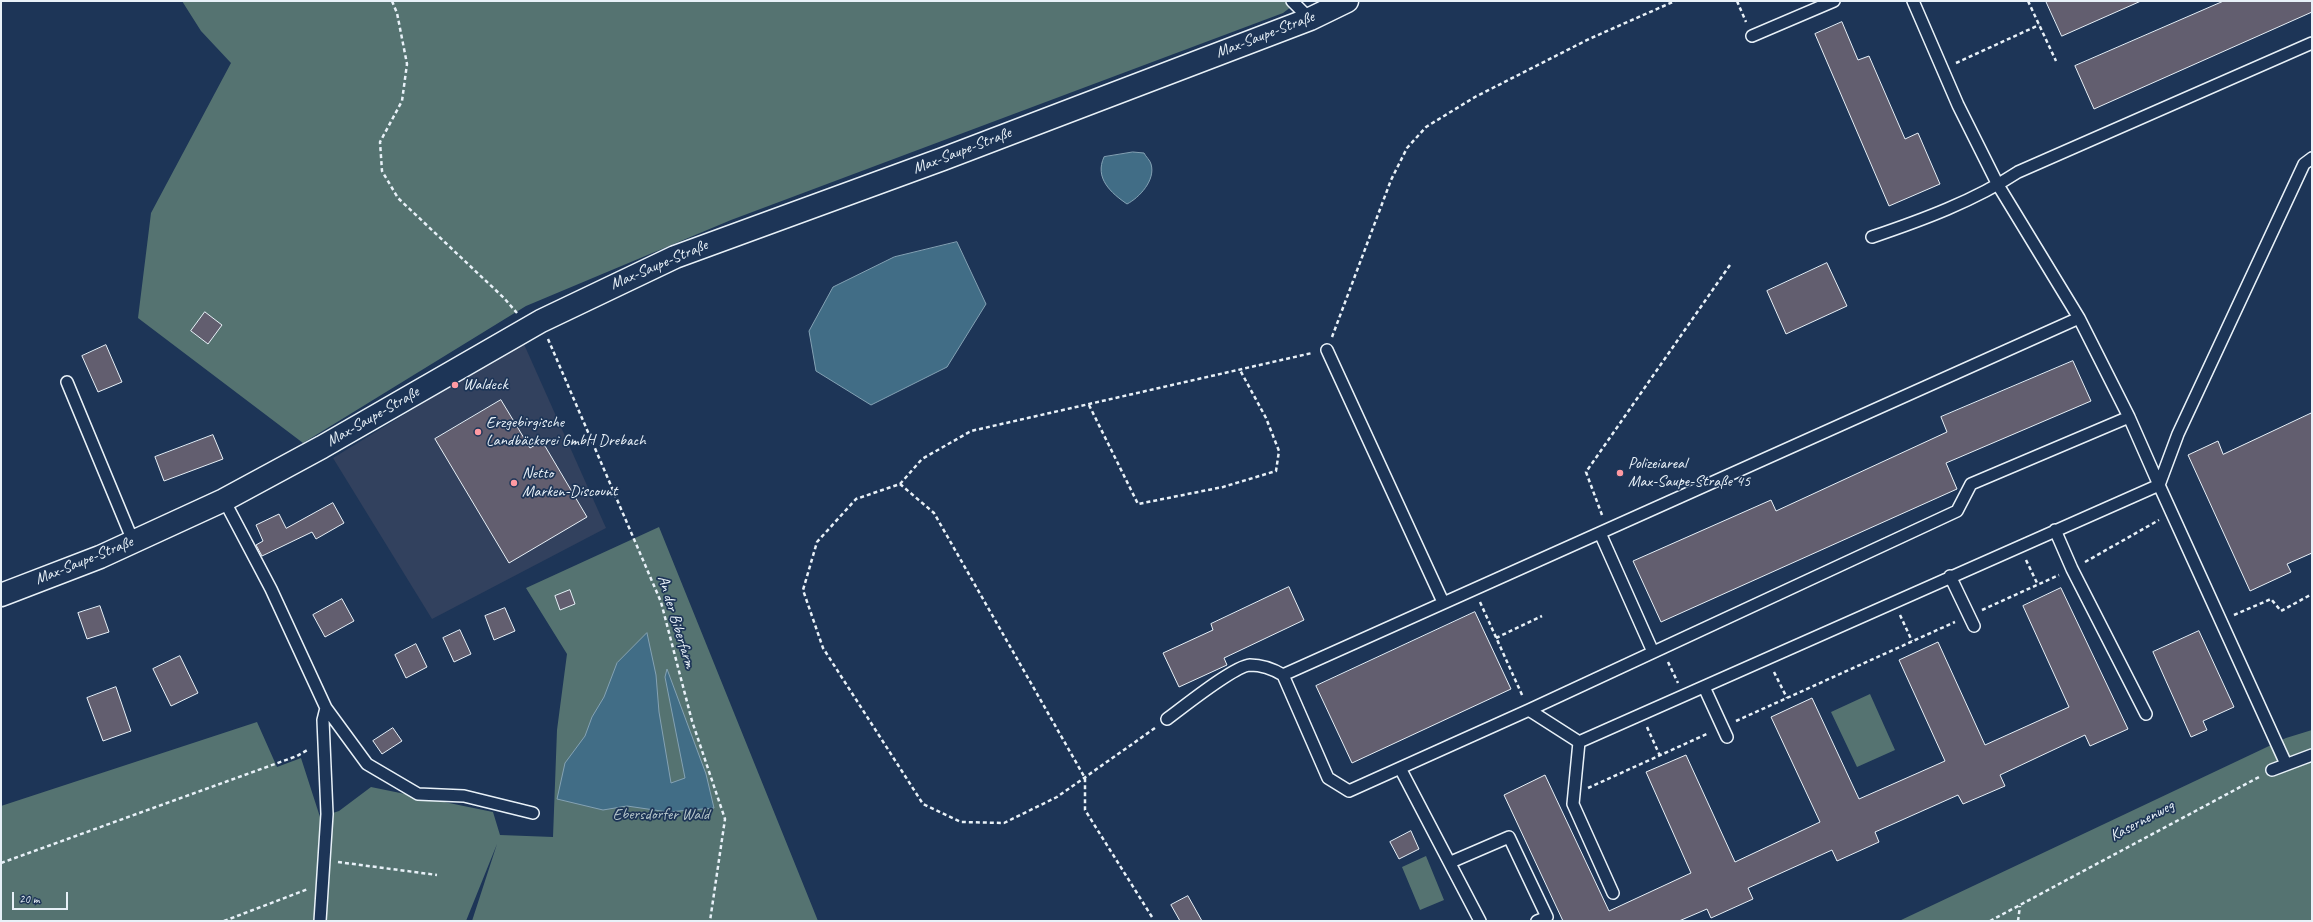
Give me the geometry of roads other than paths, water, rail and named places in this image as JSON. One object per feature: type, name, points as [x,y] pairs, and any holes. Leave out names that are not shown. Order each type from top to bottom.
[{"type":"street","name":"Max-Saupe-Straße","points":[[1,595],[100,557],[224,500],[326,444],[535,324],[588,296],[675,256],[943,159],[1310,19],[1347,1]]},
{"type":"lane","points":[[1292,1],[1310,19]]},
{"type":"lane","points":[[1752,36],[1834,1]]},
{"type":"lane","points":[[1913,1],[1942,68],[1998,185],[2079,318],[2129,417],[2158,485],[2286,764]]},
{"type":"lane","points":[[1872,237],[1916,222],[1998,185],[2018,172],[2312,43]]},
{"type":"lane","points":[[1579,742],[1950,576],[2158,485],[2178,434],[2304,164],[2312,158]]},
{"type":"lane","points":[[1282,675],[2079,318]]},
{"type":"lane","points":[[1327,350],[1443,602]]},
{"type":"lane","points":[[67,382],[134,541]]},
{"type":"lane","points":[[1167,719],[1224,678],[1249,665],[1271,669],[1282,675],[1328,778],[1349,791],[1529,710],[1957,511],[1971,484],[2129,417]]},
{"type":"lane","points":[[224,500],[271,589],[326,708],[367,764],[418,794],[464,796],[533,813]]},
{"type":"lane","points":[[2055,530],[2072,569],[2146,714]]},
{"type":"lane","points":[[1600,533],[1654,652]]},
{"type":"lane","points":[[1950,576],[1974,626]]},
{"type":"lane","points":[[1704,687],[1725,732]]},
{"type":"lane","points":[[320,921],[321,884],[327,814],[322,720],[326,708]]},
{"type":"lane","points":[[1529,710],[1579,742]]},
{"type":"lane","points":[[1579,742],[1573,788],[1573,804],[1612,893]]},
{"type":"lane","points":[[2272,770],[2312,755]]},
{"type":"lane","points":[[1400,768],[1480,921]]},
{"type":"lane","points":[[1450,862],[1509,837],[1547,917],[1537,921]]},
{"type":"place","name":"Waldeck","points":[[455,385]]},
{"type":"place","name":"Erzgebirgische Landbäckerei GmbH Drebach","points":[[478,432]]},
{"type":"place","name":"Polizeiareal Max-Saupe-Straße 45","points":[[1620,473]]},
{"type":"place","name":"Netto Marken-Discount","points":[[514,483]]},
{"type":"park label","name":"Ebersdorfer Wald","points":[[661,815]]}]
